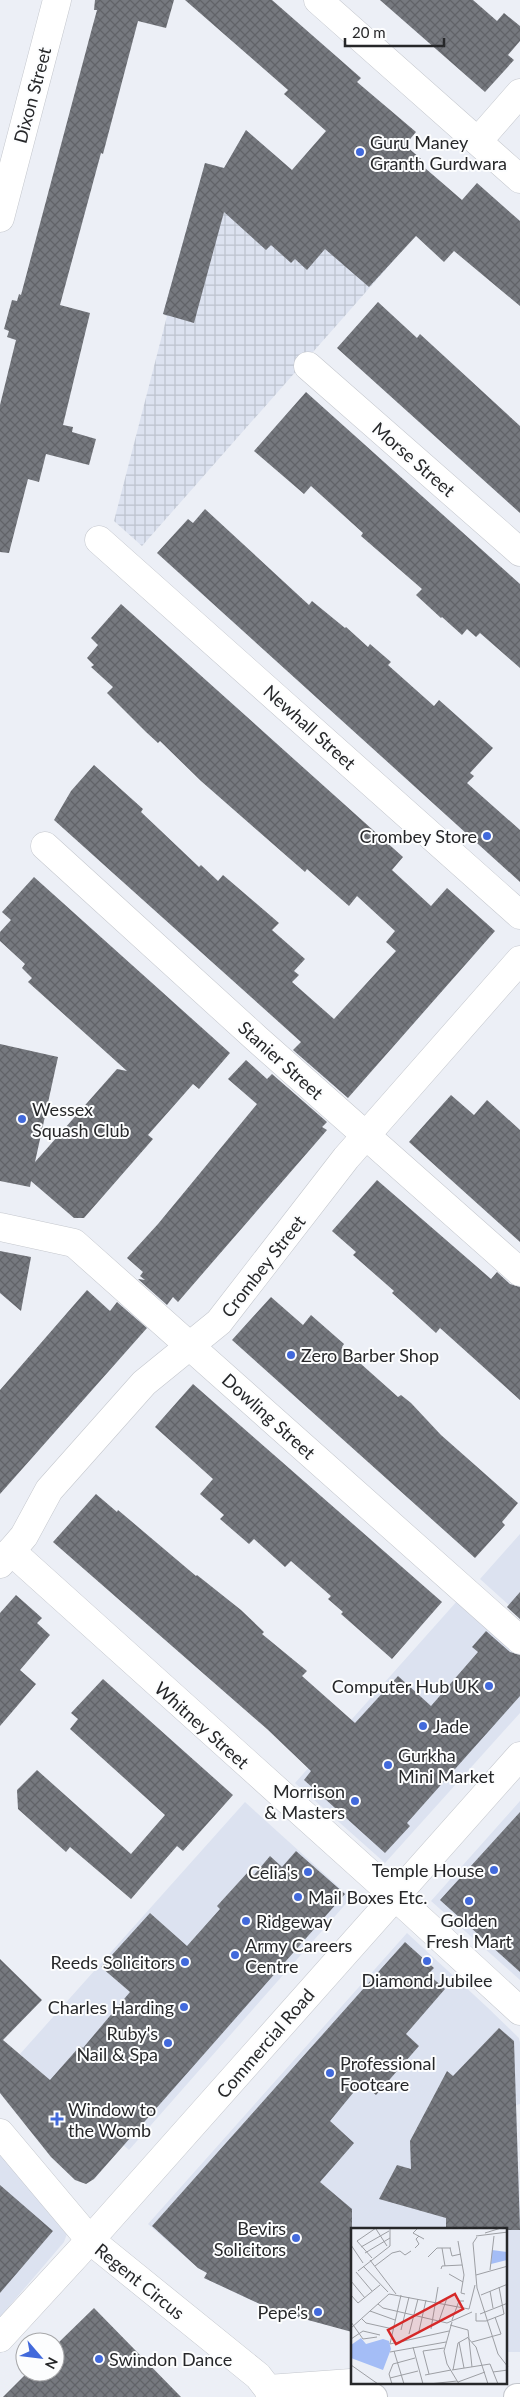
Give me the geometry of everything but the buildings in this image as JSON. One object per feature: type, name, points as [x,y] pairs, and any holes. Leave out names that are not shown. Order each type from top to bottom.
[{"type":"street","name":"Dixon Street","points":[[0,218],[57,0]]},
{"type":"street","points":[[318,0],[520,179]]},
{"type":"street","points":[[478,141],[520,93]]},
{"type":"street","name":"Morse Street","points":[[308,366],[520,552]]},
{"type":"street","name":"Newhall Street","points":[[100,540],[520,915]]},
{"type":"street","name":"Stanier Street","points":[[45,846],[520,1272]]},
{"type":"street","name":"Crombey Street","points":[[6,1558],[24,1536],[55,1482],[144,1383],[192,1346],[219,1322],[365,1135],[520,960]]},
{"type":"street","name":"Dowling Street","points":[[0,1227],[74,1243],[192,1346],[520,1640]]},
{"type":"street","name":"Whitney Street","points":[[6,1558],[395,1896],[520,2011]]},
{"type":"street","name":"Commercial Road","points":[[90,2240],[520,1756]]},
{"type":"street","points":[[0,2133],[90,2240]]},
{"type":"street","name":"Regent Circus","points":[[0,2338],[90,2240],[258,2376],[270,2393],[351,2383]]},
{"type":"street","name":"Regent Circus","points":[[353,2384],[374,2397]]},
{"type":"shaded area","points":[[246,130],[394,260],[142,546],[114,521],[167,316],[163,314],[205,163],[224,168]]},
{"type":"shaded area","points":[[520,1534],[520,1615],[480,1579]]},
{"type":"shaded area","points":[[458,1600],[520,1656],[520,1713],[385,1863],[295,1783]]},
{"type":"shaded area","name":"Temple House","points":[[520,1801],[520,1980],[431,1901]]},
{"type":"shaded area","points":[[245,1802],[351,1898],[129,2150],[20,2054]]},
{"type":"shaded area","points":[[407,1933],[519,2038],[520,2104],[516,2105],[520,2219],[520,2352],[508,2352],[508,2228],[351,2228],[351,2328],[339,2328],[286,2314],[285,2316],[204,2278],[207,2273],[198,2268],[148,2224]]},
{"type":"shaded area","points":[[0,2146],[68,2231],[64,2242],[0,2317]]},
{"type":"place","name":"Guru Maney Granth Gurdwara","points":[[360,152]]},
{"type":"place","name":"Crombey Store","points":[[487,836]]},
{"type":"place","name":"Wessex Squash Club","points":[[22,1119]]},
{"type":"place","name":"Zero Barber Shop","points":[[291,1355]]},
{"type":"place","name":"Computer Hub UK","points":[[489,1686]]},
{"type":"place","name":"Jade","points":[[423,1726]]},
{"type":"place","name":"Gurkha Mini Market","points":[[388,1765]]},
{"type":"place","name":"Morrison & Masters","points":[[355,1801]]},
{"type":"place","name":"Temple House","points":[[494,1870]]},
{"type":"place","name":"Celia's","points":[[308,1872]]},
{"type":"place","name":"Mail Boxes Etc.","points":[[298,1897]]},
{"type":"place","name":"Golden Fresh Mart","points":[[469,1901]]},
{"type":"place","name":"Ridgeway","points":[[246,1921]]},
{"type":"place","name":"Army Careers Centre","points":[[235,1955]]},
{"type":"place","name":"Diamond Jubilee","points":[[427,1961]]},
{"type":"place","name":"Reeds Solicitors","points":[[185,1962]]},
{"type":"place","name":"Charles Harding","points":[[184,2007]]},
{"type":"place","name":"Ruby's Nail & Spa","points":[[168,2043]]},
{"type":"place","name":"Professional Footcare","points":[[330,2073]]},
{"type":"place","name":"Window to the Womb","points":[[57,2119]]},
{"type":"place","name":"Bevirs Solicitors","points":[[296,2238]]},
{"type":"place","name":"Pepe's","points":[[318,2312]]},
{"type":"place","name":"Swindon Dance","points":[[99,2359]]}]
